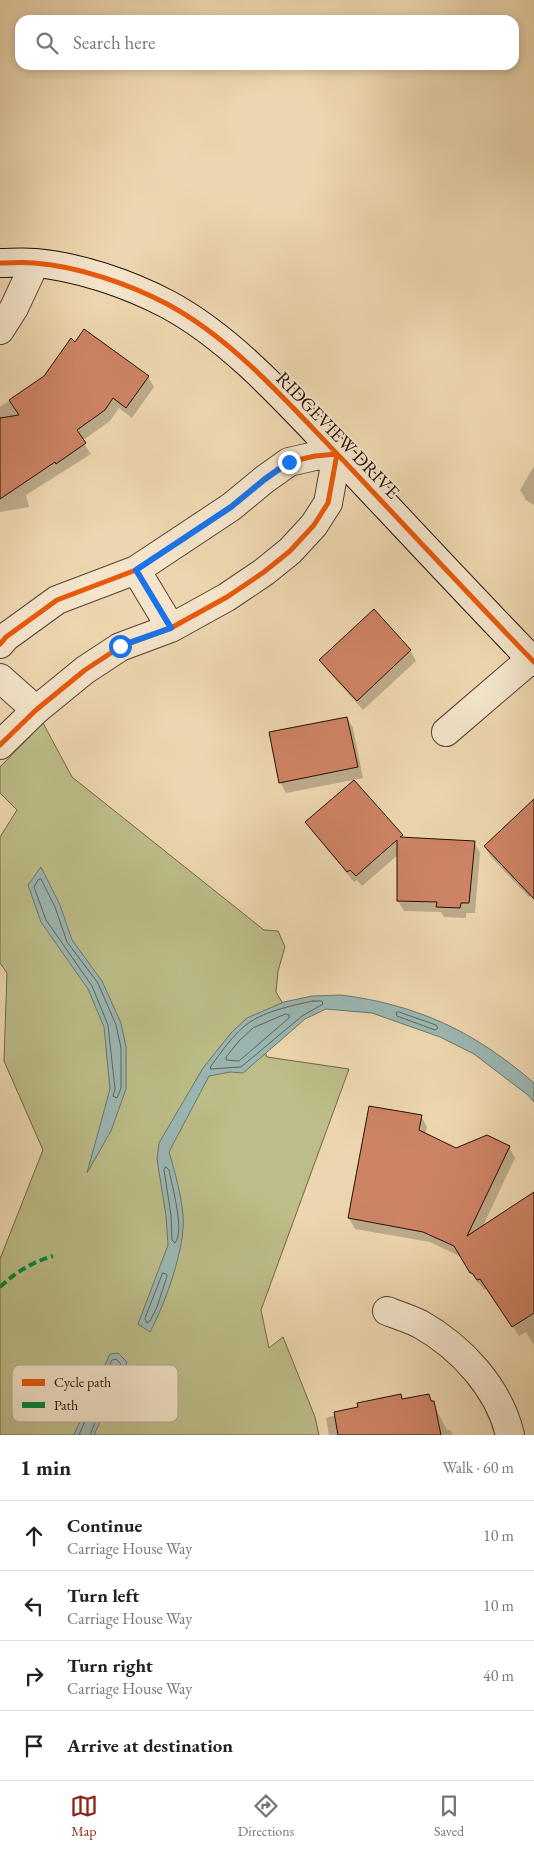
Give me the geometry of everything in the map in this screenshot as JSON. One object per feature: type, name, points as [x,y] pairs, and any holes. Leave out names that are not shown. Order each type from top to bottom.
[{"type":"street","name":"RIDGEVIEW DRIVE","points":[[0,263],[35,263],[77,271],[139,291],[167,304],[199,323],[258,375],[337,454],[532,661]]},
{"type":"street","points":[[0,330],[14,308],[35,263]]},
{"type":"street","points":[[0,644],[57,600],[136,570],[231,507],[289,462],[315,456],[337,454],[328,503],[314,525],[290,551],[264,572],[227,597],[171,628],[120,646],[85,670],[36,710],[0,745]]},
{"type":"street","points":[[136,570],[171,628]]},
{"type":"street","points":[[446,732],[532,661]]},
{"type":"street","points":[[0,678],[36,710]]},
{"type":"street","points":[[387,1311],[418,1323],[451,1344],[475,1368],[496,1398],[510,1435]]},
{"type":"green space","points":[[43,723],[72,777],[264,930],[278,931],[285,947],[278,971],[276,992],[296,1026],[265,1052],[267,1057],[349,1069],[261,1310],[269,1348],[283,1337],[315,1417],[319,1435],[0,1435],[0,1259],[43,1150],[4,1061],[7,973],[0,963],[0,837],[17,810],[0,793],[0,767]]},
{"type":"water","points":[[41,867],[60,905],[72,940],[102,981],[121,1023],[126,1047],[126,1089],[111,1131],[87,1173],[110,1089],[104,1027],[88,989],[41,922],[28,885]]},
{"type":"water","points":[[341,995],[396,1006],[421,1014],[468,1035],[512,1065],[534,1083],[534,1102],[529,1096],[474,1054],[440,1037],[372,1013],[326,1009],[305,1019],[243,1073],[230,1072],[209,1076],[169,1152],[181,1199],[183,1228],[178,1259],[173,1275],[150,1332],[138,1324],[168,1245],[166,1216],[157,1159],[159,1143],[203,1068],[231,1033],[247,1018],[284,1002],[312,996]]},
{"type":"water","points":[[118,1353],[127,1362],[126,1365],[105,1365],[110,1354]]},
{"type":"water","points":[[80,1422],[100,1422],[94,1435],[74,1435]]},
{"type":"building","points":[[84,329],[149,376],[126,408],[113,398],[105,410],[77,430],[86,443],[0,499],[0,418],[19,415],[9,400],[44,376],[71,338],[75,342]]},
{"type":"building","points":[[374,609],[411,650],[357,701],[319,660]]},
{"type":"building","points":[[347,717],[358,767],[279,783],[269,732]]},
{"type":"building","points":[[354,780],[403,835],[400,837],[475,841],[469,903],[461,903],[460,908],[436,907],[437,902],[397,901],[397,840],[356,876],[350,870],[347,872],[305,822]]},
{"type":"building","points":[[534,799],[534,899],[484,846]]},
{"type":"building","points":[[369,1106],[422,1115],[419,1130],[456,1148],[487,1135],[510,1146],[467,1236],[534,1192],[534,1313],[512,1327],[480,1279],[477,1280],[470,1273],[454,1246],[423,1232],[348,1218]]},
{"type":"building","points":[[401,1394],[402,1399],[429,1394],[431,1401],[434,1401],[441,1435],[338,1435],[334,1412],[358,1407],[357,1403]]},
{"type":"marked path","points":[[0,1287],[25,1268],[53,1256]]},
{"type":"cycle path","points":[[0,263],[51,265],[85,272],[120,283],[167,304],[215,335],[281,395],[534,662]]},
{"type":"cycle path","points":[[0,644],[6,637],[57,600],[136,570],[231,507],[289,462],[315,456],[337,454],[328,503],[314,525],[290,551],[264,572],[227,597],[171,628],[120,647],[85,670],[36,710],[0,745]]},
{"type":"route","points":[[120,646],[171,628],[136,570],[231,507],[289,462]]}]
